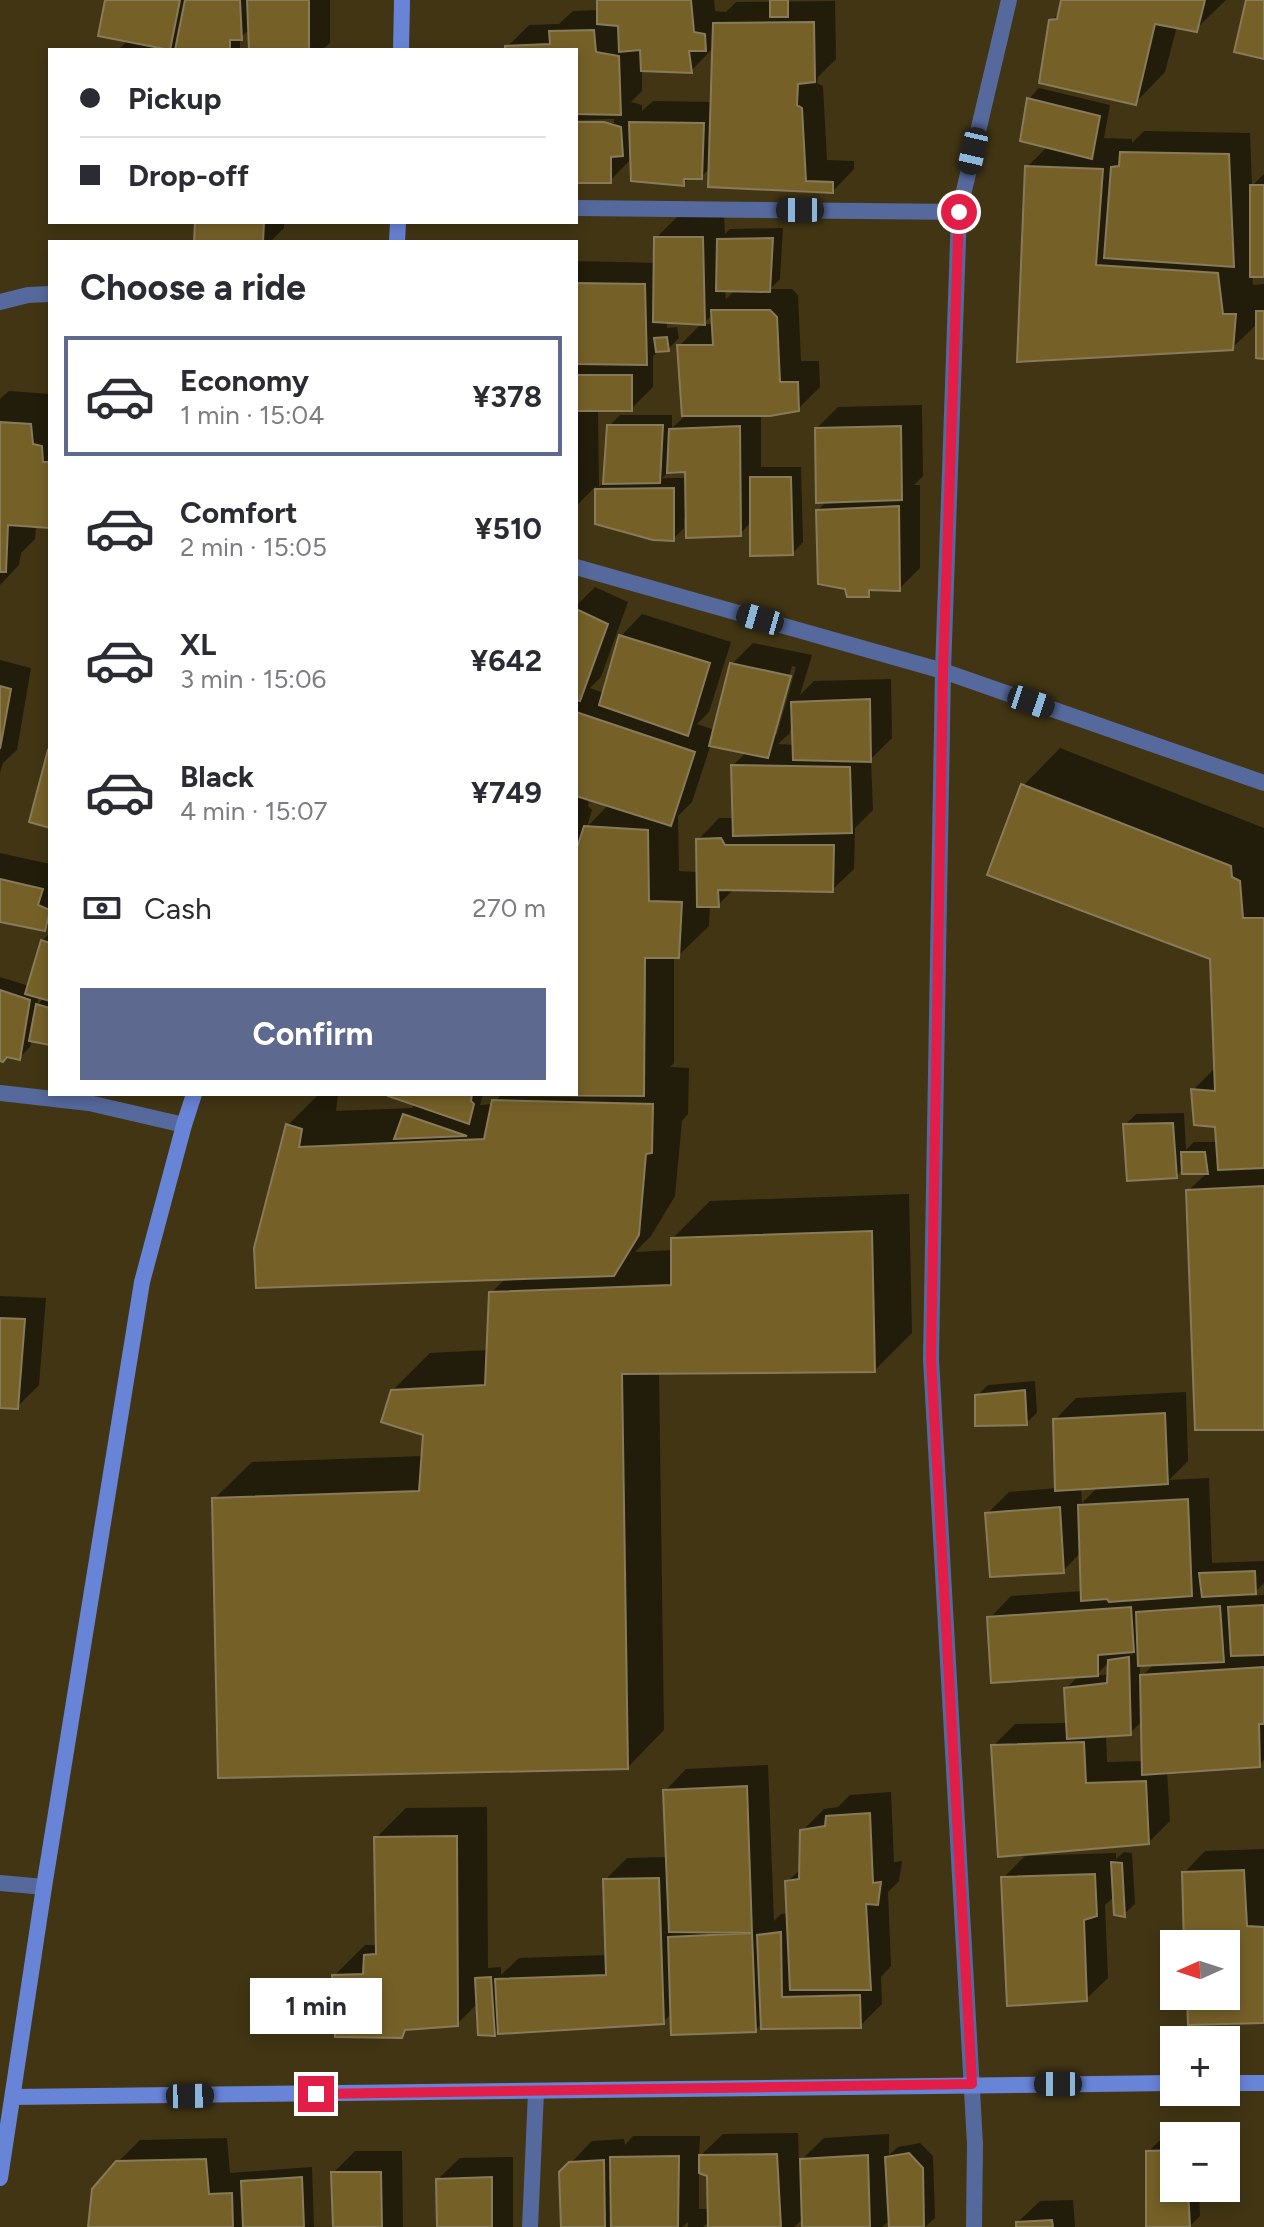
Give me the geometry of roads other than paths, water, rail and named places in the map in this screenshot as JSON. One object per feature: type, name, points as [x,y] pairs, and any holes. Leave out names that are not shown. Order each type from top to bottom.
[{"type":"street","points":[[401,48],[402,0]]},
{"type":"street","points":[[974,2227],[975,2144],[931,1359],[943,671],[959,212],[1009,0]]},
{"type":"street","points":[[578,208],[959,212]]},
{"type":"street","points":[[0,302],[48,294]]},
{"type":"street","points":[[578,568],[943,671],[1264,783]]},
{"type":"street","points":[[0,1093],[89,1103],[184,1125]]},
{"type":"street","points":[[0,2178],[142,1282],[193,1096]]},
{"type":"street","points":[[0,1883],[44,1887]]},
{"type":"street","points":[[13,2097],[1160,2083]]},
{"type":"street","points":[[1240,2083],[1264,2083]]},
{"type":"street","points":[[530,2227],[536,2092]]}]
